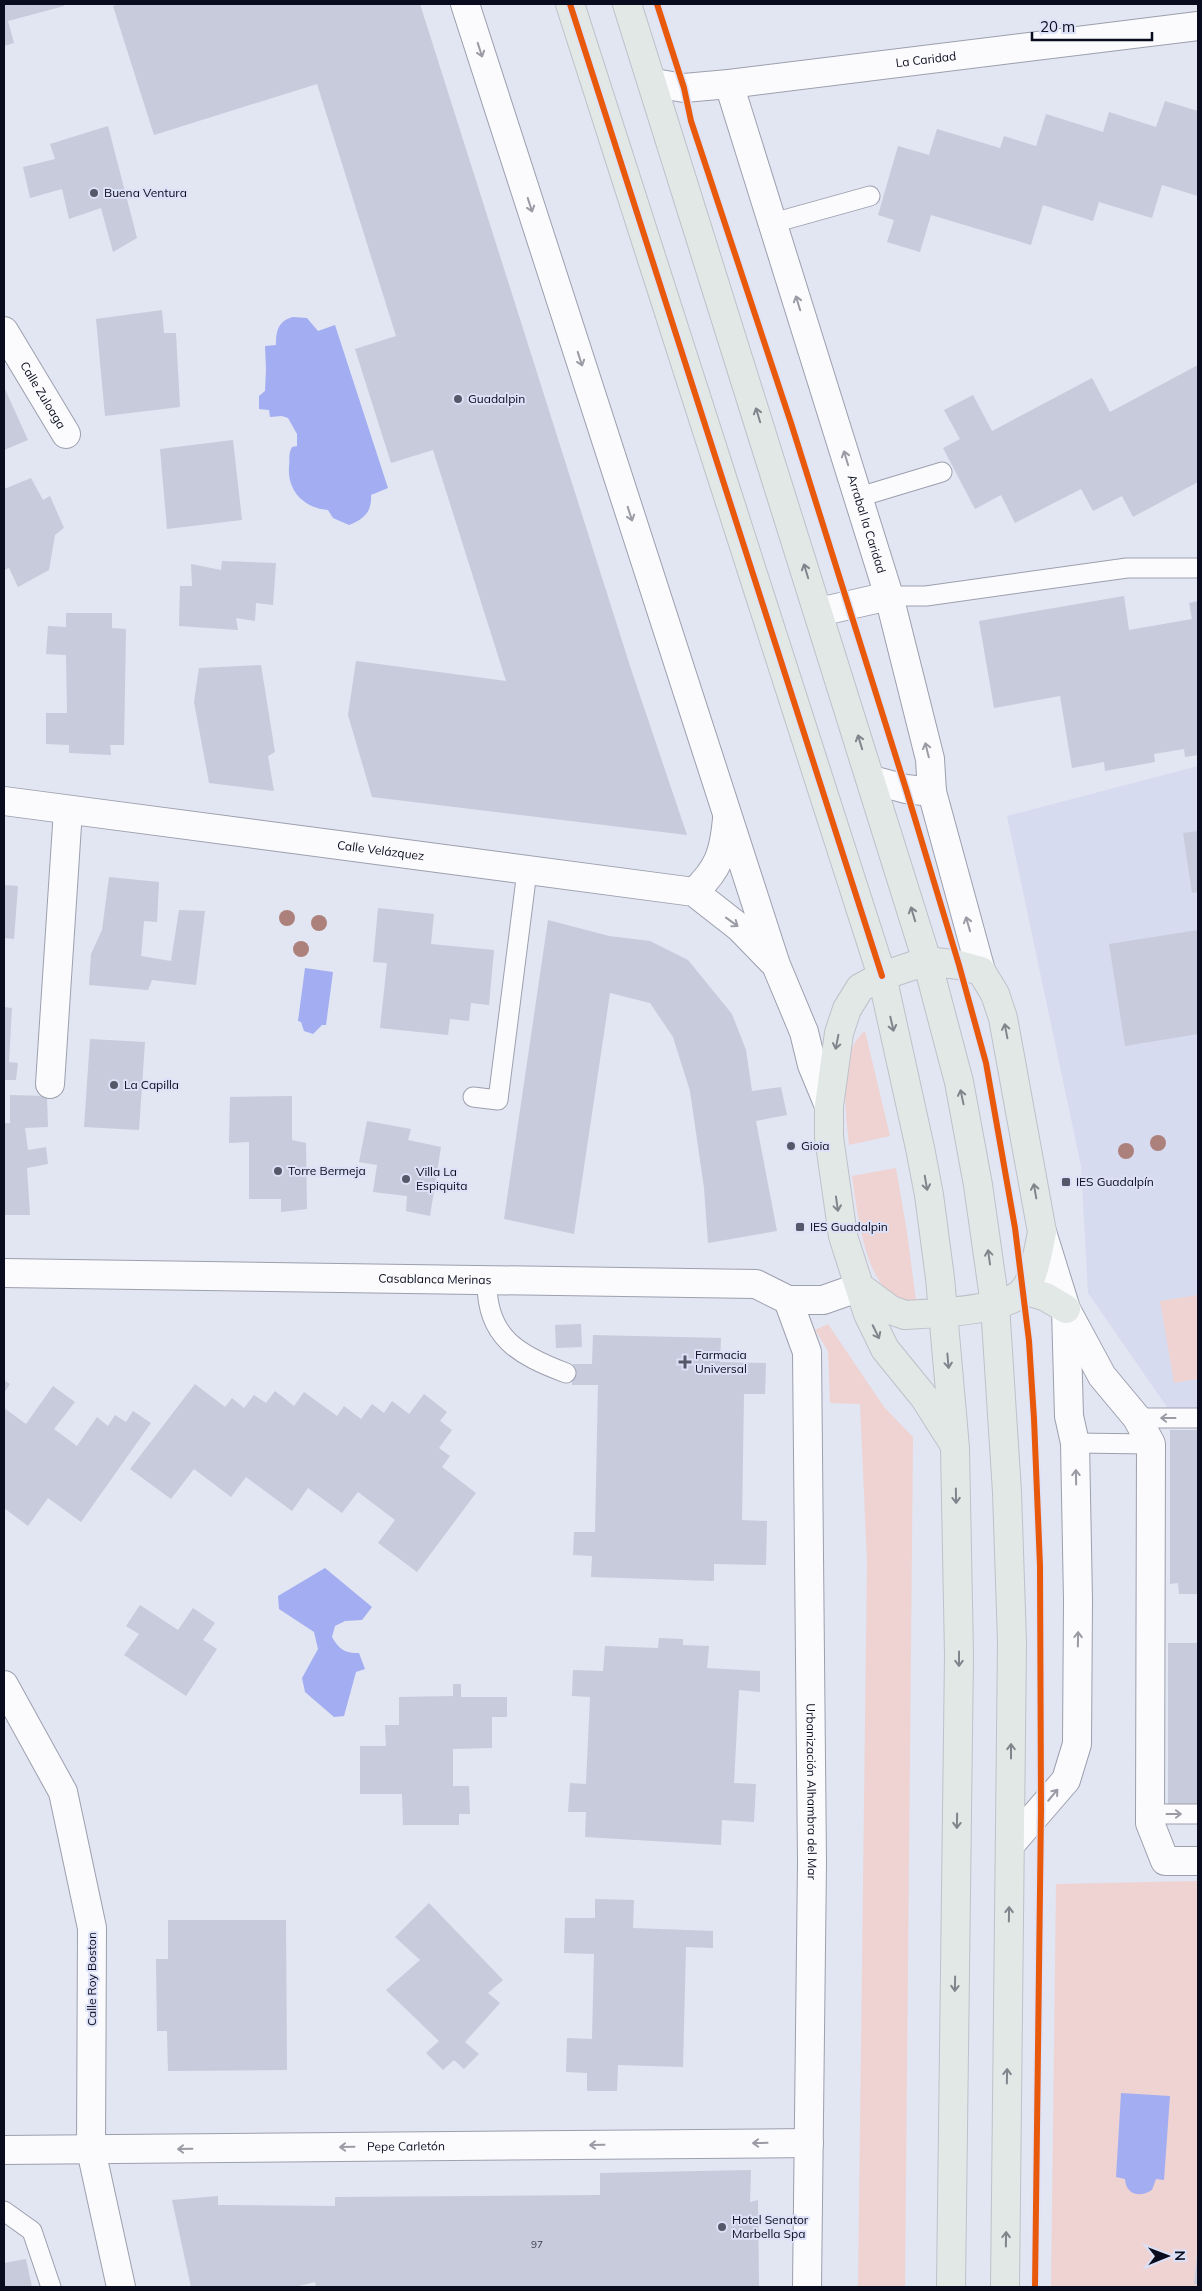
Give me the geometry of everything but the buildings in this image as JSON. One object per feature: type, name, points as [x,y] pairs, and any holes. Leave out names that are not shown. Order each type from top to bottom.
[{"type":"main road","points":[[570,4],[882,976],[920,1148],[936,1245],[955,1448],[959,1655],[951,2287]]},
{"type":"main road","points":[[627,4],[654,82],[927,961],[971,1139],[995,1305],[1007,1492],[1011,1622],[1005,2287]]},
{"type":"main road","points":[[860,1287],[891,1310],[905,1314],[943,1312],[995,1305],[1012,1299],[1024,1290],[1037,1260],[1042,1232],[1004,1018],[995,994],[981,971],[959,965],[927,961],[882,976],[860,988],[848,1009],[835,1052],[828,1106],[829,1137],[843,1236],[868,1314],[885,1349],[924,1397],[955,1448]]},
{"type":"main road","points":[[1024,1290],[1046,1297],[1066,1309]]},
{"type":"street","points":[[465,4],[776,965],[804,1032],[812,1065],[828,1106]]},
{"type":"street","name":"La Caridad","points":[[654,82],[684,88],[729,84],[1198,26]]},
{"type":"street","name":"Arrabal la Caridad","points":[[729,84],[889,596],[930,759],[932,792],[981,971]]},
{"type":"street","name":"Calle Zuloaga","points":[[4,331],[66,434]]},
{"type":"street","points":[[819,612],[889,596]]},
{"type":"street","points":[[872,780],[906,789],[932,792]]},
{"type":"street","name":"Calle Velázquez","points":[[4,802],[694,892]]},
{"type":"street","points":[[50,1084],[68,810]]},
{"type":"street","points":[[728,816],[724,847],[718,864],[707,880],[694,892],[740,928],[776,965]]},
{"type":"street","points":[[1042,1232],[1066,1309],[1102,1376],[1137,1418],[1151,1444],[1150,1823],[1165,1861],[1198,1861]]},
{"type":"street","name":"Casablanca Merinas","points":[[4,1273],[756,1284],[788,1300],[823,1300],[860,1287]]},
{"type":"street","name":"Urbanización Alhambra del Mar","points":[[788,1300],[807,1352],[812,1852],[807,2287]]},
{"type":"street","points":[[1010,1845],[1066,1780],[1077,1744],[1078,1600],[1075,1443],[1069,1416],[1066,1309]]},
{"type":"street","name":"Calle Roy Boston","points":[[4,1685],[63,1792],[92,1928],[91,2150],[121,2287]]},
{"type":"street","name":"Pepe Carletón","points":[[4,2150],[809,2143]]},
{"type":"lane","points":[[772,223],[870,196]]},
{"type":"lane","points":[[858,497],[942,472]]},
{"type":"lane","points":[[889,596],[926,596],[1128,568],[1198,568]]},
{"type":"lane","points":[[473,1097],[498,1100],[527,871]]},
{"type":"lane","points":[[487,1281],[487,1300],[491,1318],[500,1334],[539,1362],[566,1373]]},
{"type":"lane","points":[[1137,1418],[1198,1418]]},
{"type":"lane","points":[[1075,1443],[1151,1444]]},
{"type":"lane","points":[[1150,1814],[1198,1814]]},
{"type":"lane","points":[[4,2211],[32,2231],[51,2287]]},
{"type":"shaded area","points":[[1198,766],[1198,1411],[1169,1410],[1088,1293],[1081,1166],[1007,816]]},
{"type":"shaded area","points":[[865,1031],[890,1136],[849,1145],[845,1100],[847,1068],[850,1053],[856,1041]]},
{"type":"shaded area","points":[[896,1168],[916,1301],[897,1298],[886,1289],[877,1277],[864,1243],[856,1206],[852,1176]]},
{"type":"shaded area","points":[[1198,1295],[1198,1379],[1174,1383],[1160,1301]]},
{"type":"shaded area","points":[[828,1324],[884,1407],[913,1437],[905,2287],[858,2287],[867,1561],[860,1404],[830,1403],[828,1351],[815,1330]]},
{"type":"shaded area","points":[[1198,1881],[1198,2242],[1194,2284],[1198,2284],[1198,2287],[1051,2287],[1056,1884]]},
{"type":"water","points":[[293,317],[307,318],[318,331],[335,325],[388,488],[371,495],[370,506],[366,514],[349,525],[333,518],[328,510],[312,506],[299,497],[294,490],[289,475],[290,452],[292,447],[297,446],[297,434],[288,418],[282,416],[270,417],[269,410],[259,409],[259,396],[265,391],[265,346],[276,345],[279,327],[284,321]]},
{"type":"water","points":[[305,968],[333,972],[326,1025],[322,1025],[313,1034],[304,1031],[301,1022],[298,1021]]},
{"type":"water","points":[[325,1568],[372,1607],[362,1620],[345,1621],[335,1626],[332,1637],[334,1641],[346,1651],[359,1653],[365,1669],[356,1672],[344,1716],[334,1717],[305,1692],[302,1678],[318,1649],[314,1632],[279,1609],[278,1596]]},
{"type":"water","points":[[1121,2093],[1170,2096],[1164,2180],[1156,2179],[1152,2190],[1143,2194],[1134,2194],[1128,2189],[1125,2179],[1116,2177]]},
{"type":"cycle path","points":[[570,4],[882,976]]},
{"type":"cycle path","points":[[657,4],[684,88],[691,121],[791,423],[959,965],[986,1063],[1015,1228],[1029,1341],[1040,1566],[1041,1810],[1035,2287]]},
{"type":"place","name":"Buena Ventura","points":[[94,193]]},
{"type":"place","name":"Guadalpin","points":[[458,399]]},
{"type":"place","name":"La Capilla","points":[[114,1085]]},
{"type":"place","name":"Gioia","points":[[791,1146]]},
{"type":"place","name":"Torre Bermeja","points":[[278,1171]]},
{"type":"place","name":"Villa La Espiquita","points":[[406,1179]]},
{"type":"place","name":"IES Guadalpín","points":[[1066,1182]]},
{"type":"place","name":"IES Guadalpin","points":[[800,1227]]},
{"type":"place","name":"Farmacia Universal","points":[[685,1362]]},
{"type":"place","name":"Hotel Senator Marbella Spa","points":[[722,2227]]}]
